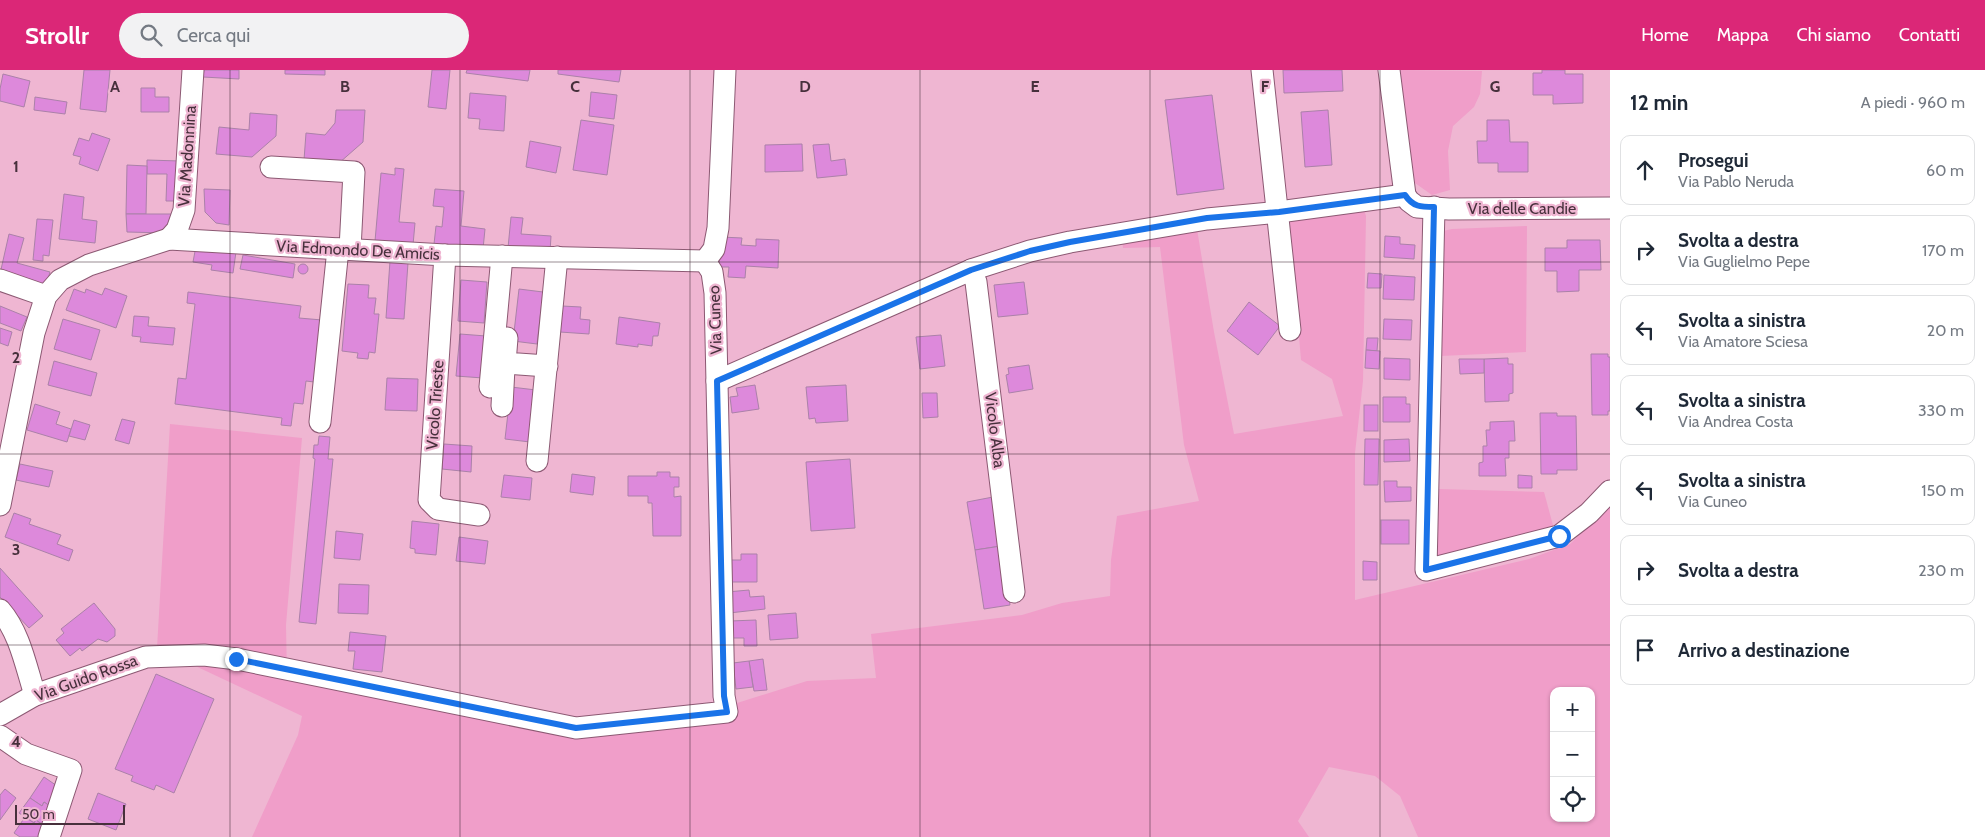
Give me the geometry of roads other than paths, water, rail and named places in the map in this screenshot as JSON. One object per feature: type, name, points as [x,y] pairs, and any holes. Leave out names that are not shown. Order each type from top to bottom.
[{"type":"street","name":"Via Madonnina","points":[[170,239],[177,230],[184,210],[193,70]]},
{"type":"street","points":[[705,261],[714,249],[718,228],[725,70]]},
{"type":"street","points":[[1262,70],[1279,212],[1290,330]]},
{"type":"street","points":[[717,381],[971,270],[1030,251],[1070,242],[1207,218],[1279,212],[1405,195],[1389,70]]},
{"type":"street","points":[[271,167],[354,172],[320,422]]},
{"type":"street","name":"Via delle Candie","points":[[1405,195],[1408,201],[1417,207],[1610,208]]},
{"type":"street","points":[[1434,207],[1426,570],[1559,536],[1589,514],[1610,491]]},
{"type":"street","name":"Via Edmondo De Amicis","points":[[0,505],[34,333],[46,296],[60,280],[89,265],[170,239],[444,255],[705,261]]},
{"type":"street","name":"Vicolo Trieste","points":[[444,255],[429,500],[438,509],[479,514]]},
{"type":"street","points":[[490,387],[502,256]]},
{"type":"street","points":[[537,461],[557,258]]},
{"type":"street","name":"Via Cuneo","points":[[705,261],[712,272],[715,293],[724,696],[727,712]]},
{"type":"street","name":"Vicolo Alba","points":[[971,270],[976,282],[1014,592]]},
{"type":"street","points":[[0,280],[46,296]]},
{"type":"street","points":[[502,406],[510,290]]},
{"type":"street","points":[[505,363],[547,366]]},
{"type":"street","points":[[0,610],[6,617],[20,648],[35,695]]},
{"type":"street","name":"Via Guido Rossa","points":[[0,715],[35,695],[146,657],[204,655],[236,659],[576,728],[727,712]]},
{"type":"street","points":[[0,736],[26,754],[71,770],[49,837]]}]
